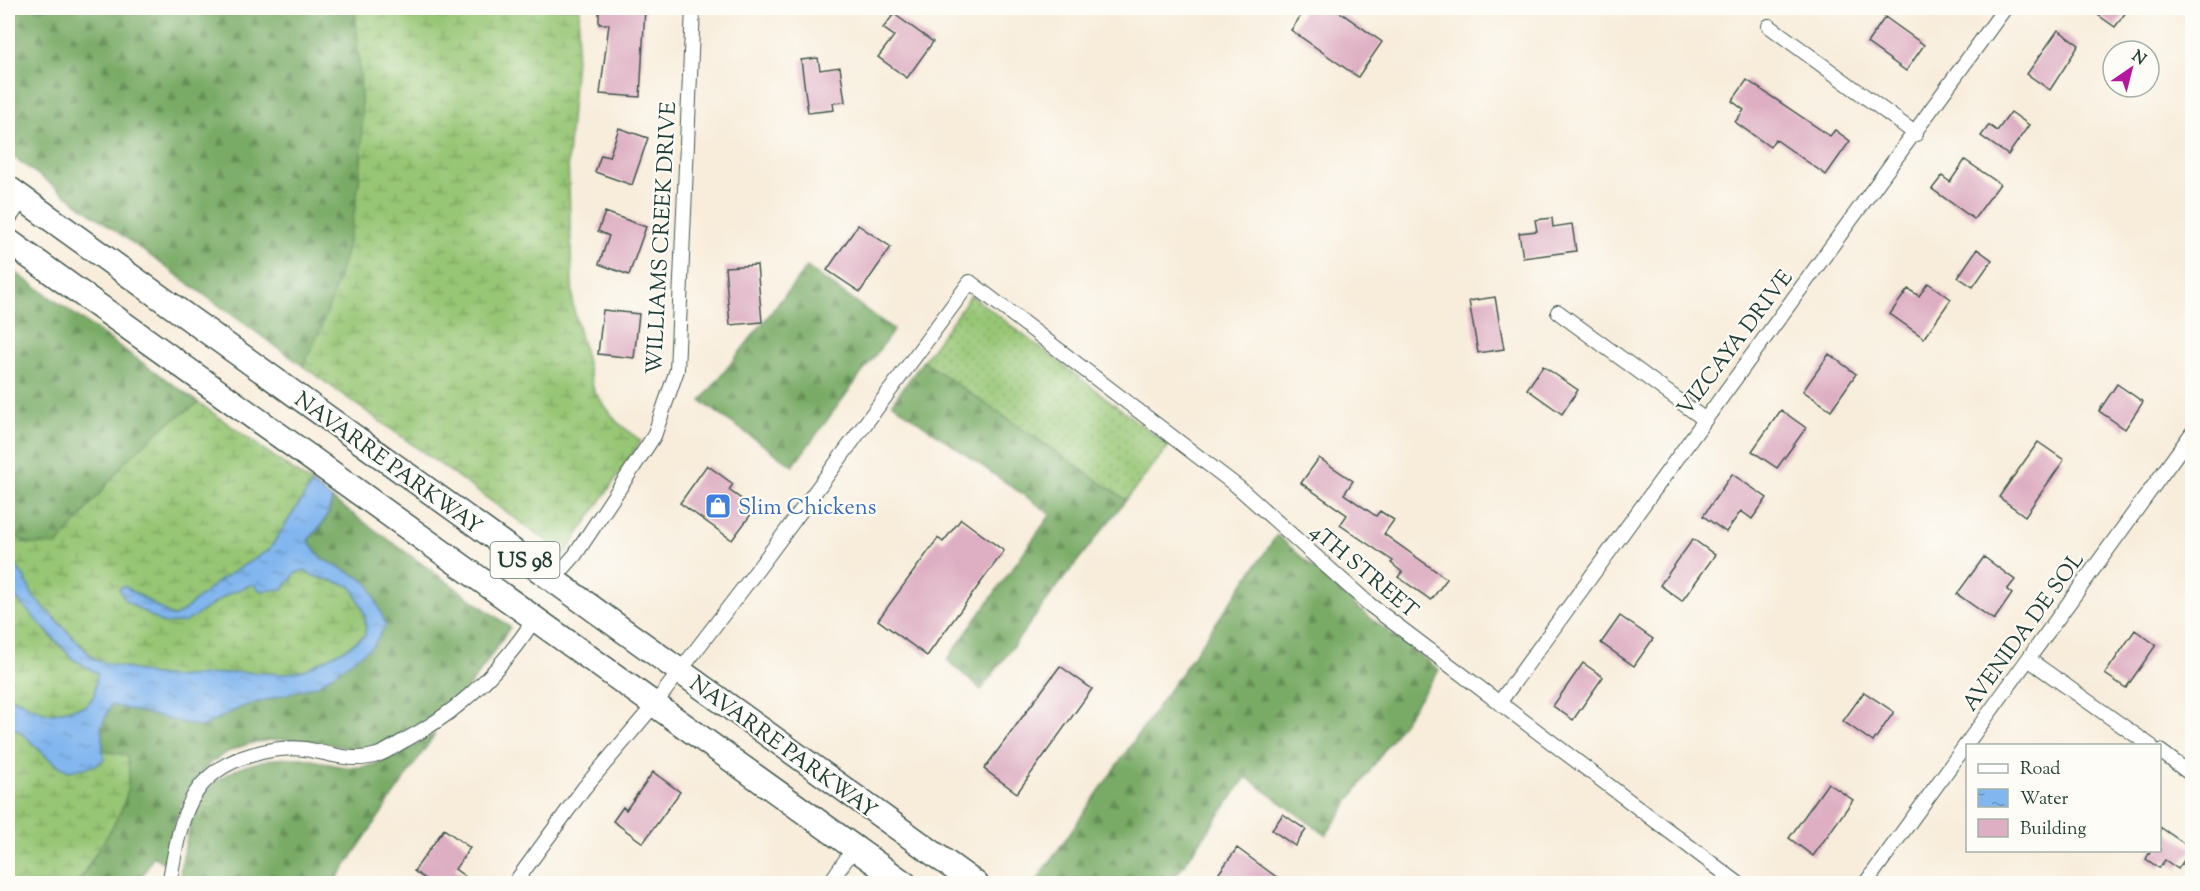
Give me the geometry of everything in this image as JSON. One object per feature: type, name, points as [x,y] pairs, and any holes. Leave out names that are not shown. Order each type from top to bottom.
[{"type":"highway","name":"NAVARRE PARKWAY","points":[[15,193],[976,884]]},
{"type":"highway","name":"NAVARRE PARKWAY","points":[[8,241],[905,884]]},
{"type":"street","name":"WILLIAMS CREEK DRIVE","points":[[553,580],[575,555],[654,436],[677,370],[693,8]]},
{"type":"street","name":"VIZCAYA DRIVE","points":[[1499,703],[1704,418],[1916,134],[2006,8]]},
{"type":"street","points":[[1769,26],[1916,134]]},
{"type":"street","points":[[8,220],[15,193]]},
{"type":"street","name":"4TH STREET","points":[[680,671],[970,282],[1238,486],[1370,605],[1738,884]]},
{"type":"street","points":[[1558,312],[1704,418]]},
{"type":"street","name":"AVENIDA DE SOL","points":[[1966,744],[2193,433]]},
{"type":"street","points":[[169,884],[179,833],[188,806],[201,783],[215,769],[236,759],[281,749],[302,749],[339,757],[377,755],[432,726],[475,692],[518,644],[534,620]]},
{"type":"street","points":[[2028,659],[2148,744]]},
{"type":"street","points":[[514,884],[584,788],[680,671]]},
{"type":"street","name":"AVENIDA DE SOL","points":[[1864,884],[1966,744]]},
{"type":"street","points":[[2161,752],[2193,776]]},
{"type":"street","points":[[829,884],[855,848]]},
{"type":"green space","points":[[8,8],[355,8],[362,117],[359,182],[351,229],[339,277],[323,323],[303,366],[8,153]]},
{"type":"green space","points":[[355,8],[580,8],[568,158],[573,306],[594,391],[617,422],[641,441],[565,554],[303,366],[323,323],[339,277],[351,229],[359,182],[362,118]]},
{"type":"green space","points":[[8,267],[199,403],[166,425],[58,545],[32,544],[8,532]]},
{"type":"green space","points":[[807,267],[894,330],[793,466],[701,401]]},
{"type":"green space","points":[[971,295],[1169,446],[1126,500],[923,361]]},
{"type":"green space","points":[[923,361],[1126,500],[1053,592],[981,690],[947,660],[1051,514],[892,403]]},
{"type":"green space","points":[[199,403],[312,484],[269,550],[220,580],[181,613],[173,617],[137,593],[164,623],[209,607],[228,594],[253,584],[282,589],[296,573],[306,570],[311,575],[351,586],[365,615],[365,635],[349,647],[305,670],[283,674],[241,672],[174,677],[153,675],[96,660],[33,596],[26,580],[8,554],[8,532],[28,544],[58,545],[126,461],[166,425]]},
{"type":"green space","points":[[332,499],[510,627],[479,674],[466,689],[428,718],[376,746],[358,749],[304,740],[272,740],[246,745],[223,754],[206,768],[191,786],[180,808],[164,863],[153,856],[139,883],[78,884],[126,801],[127,756],[103,750],[101,727],[111,704],[201,727],[242,707],[318,685],[359,577],[322,559],[308,540],[324,521]]},
{"type":"green space","points":[[1277,535],[1364,613],[1439,670],[1326,835],[1246,777],[1171,883],[1035,883]]},
{"type":"green space","points":[[8,585],[53,639],[73,659],[97,673],[94,696],[86,706],[48,714],[8,696]]},
{"type":"green space","points":[[17,728],[35,743],[56,766],[104,759],[103,750],[127,756],[129,775],[122,808],[78,883],[8,884],[8,729]]},
{"type":"green space","points":[[435,734],[334,883],[195,883],[180,873],[187,836],[198,805],[206,792],[218,780],[233,771],[264,761],[289,758],[302,758],[345,767],[360,767],[399,754]]},
{"type":"water","points":[[312,484],[332,499],[324,521],[308,540],[322,559],[359,577],[370,586],[386,625],[373,646],[318,685],[242,707],[201,727],[111,705],[101,727],[104,759],[97,765],[69,771],[48,757],[17,729],[8,729],[8,696],[48,714],[86,706],[94,696],[97,673],[73,659],[15,597],[8,585],[8,554],[26,580],[33,596],[95,660],[153,675],[174,677],[241,672],[283,674],[305,670],[349,647],[365,635],[365,615],[351,586],[311,575],[306,570],[296,573],[283,589],[261,591],[253,584],[228,594],[186,622],[164,624],[126,601],[119,589],[124,586],[173,617],[181,613],[220,580],[269,550]]},
{"type":"building","points":[[599,8],[645,8],[640,97],[600,94],[609,24],[599,24]]},
{"type":"building","points":[[1306,8],[1334,8],[1382,42],[1358,77],[1291,30]]},
{"type":"building","points":[[2088,8],[2129,8],[2115,27]]},
{"type":"building","points":[[894,14],[933,42],[907,78],[878,57],[894,36],[883,28]]},
{"type":"building","points":[[1885,17],[1924,45],[1906,71],[1867,43]]},
{"type":"building","points":[[2058,30],[2079,45],[2050,90],[2027,74]]},
{"type":"building","points":[[818,58],[820,70],[840,67],[845,102],[833,103],[834,110],[808,113],[801,60]]},
{"type":"building","points":[[1747,80],[1830,136],[1835,130],[1850,141],[1826,175],[1775,139],[1770,147],[1735,122],[1744,110],[1732,101]]},
{"type":"building","points":[[2011,112],[2029,125],[2008,155],[1981,136],[1989,125],[1997,131]]},
{"type":"building","points":[[619,128],[648,138],[632,185],[595,172],[601,155],[609,157]]},
{"type":"building","points":[[1965,160],[2000,184],[1974,219],[1932,189],[1942,176],[1950,182]]},
{"type":"building","points":[[605,212],[646,227],[629,275],[599,264],[609,236],[598,231]]},
{"type":"building","points":[[1552,218],[1553,227],[1572,224],[1576,251],[1523,258],[1519,233],[1537,231],[1535,220]]},
{"type":"building","points":[[858,225],[891,247],[860,292],[827,270]]},
{"type":"building","points":[[1977,249],[1992,260],[1973,287],[1958,277]]},
{"type":"building","points":[[757,265],[762,322],[730,325],[725,267]]},
{"type":"building","points":[[1928,283],[1951,299],[1924,338],[1890,314],[1908,289],[1919,296]]},
{"type":"building","points":[[1495,297],[1504,349],[1478,353],[1469,301]]},
{"type":"building","points":[[603,310],[639,314],[634,358],[598,354]]},
{"type":"building","points":[[1829,354],[1856,374],[1831,410],[1803,391]]},
{"type":"building","points":[[1543,366],[1578,390],[1562,414],[1527,389]]},
{"type":"building","points":[[2117,384],[2143,402],[2125,429],[2099,411]]},
{"type":"building","points":[[1781,410],[1806,428],[1777,468],[1752,451]]},
{"type":"building","points":[[2038,442],[2064,460],[2025,516],[1999,497]]},
{"type":"building","points":[[1319,458],[1353,481],[1344,494],[1376,516],[1380,511],[1394,520],[1384,534],[1447,579],[1431,600],[1398,577],[1402,572],[1391,563],[1393,561],[1340,525],[1347,515],[1301,483]]},
{"type":"building","name":"Slim Chickens","points":[[707,465],[733,484],[729,490],[755,509],[732,540],[680,503]]},
{"type":"building","points":[[1732,474],[1767,498],[1752,519],[1741,511],[1726,532],[1703,516]]},
{"type":"building","points":[[961,519],[1004,551],[927,656],[878,620],[938,538],[943,542]]},
{"type":"building","points":[[1693,539],[1715,555],[1682,601],[1660,585]]},
{"type":"building","points":[[1984,557],[2015,580],[2007,590],[2012,594],[1994,620],[1957,594]]},
{"type":"building","points":[[1620,616],[1653,639],[1634,666],[1601,643]]},
{"type":"building","points":[[2135,630],[2156,645],[2126,688],[2105,674]]},
{"type":"building","points":[[1583,663],[1603,677],[1573,720],[1553,706]]},
{"type":"building","points":[[1060,666],[1092,689],[1017,793],[984,769]]},
{"type":"building","points":[[1864,692],[1894,712],[1873,742],[1843,721]]},
{"type":"building","points":[[653,772],[680,792],[643,843],[613,821],[623,807],[626,810]]},
{"type":"building","points":[[1828,783],[1853,800],[1813,856],[1789,838]]},
{"type":"building","points":[[1283,814],[1306,830],[1295,846],[1272,830]]},
{"type":"building","points":[[2161,828],[2192,849],[2178,869],[2165,860],[2159,868],[2146,859],[2150,852],[2161,852]]},
{"type":"building","points":[[444,829],[470,848],[455,869],[475,884],[432,884],[414,871]]},
{"type":"building","points":[[1237,848],[1286,884],[1211,884]]},
{"type":"place","name":"Slim Chickens","points":[[718,506]]}]
